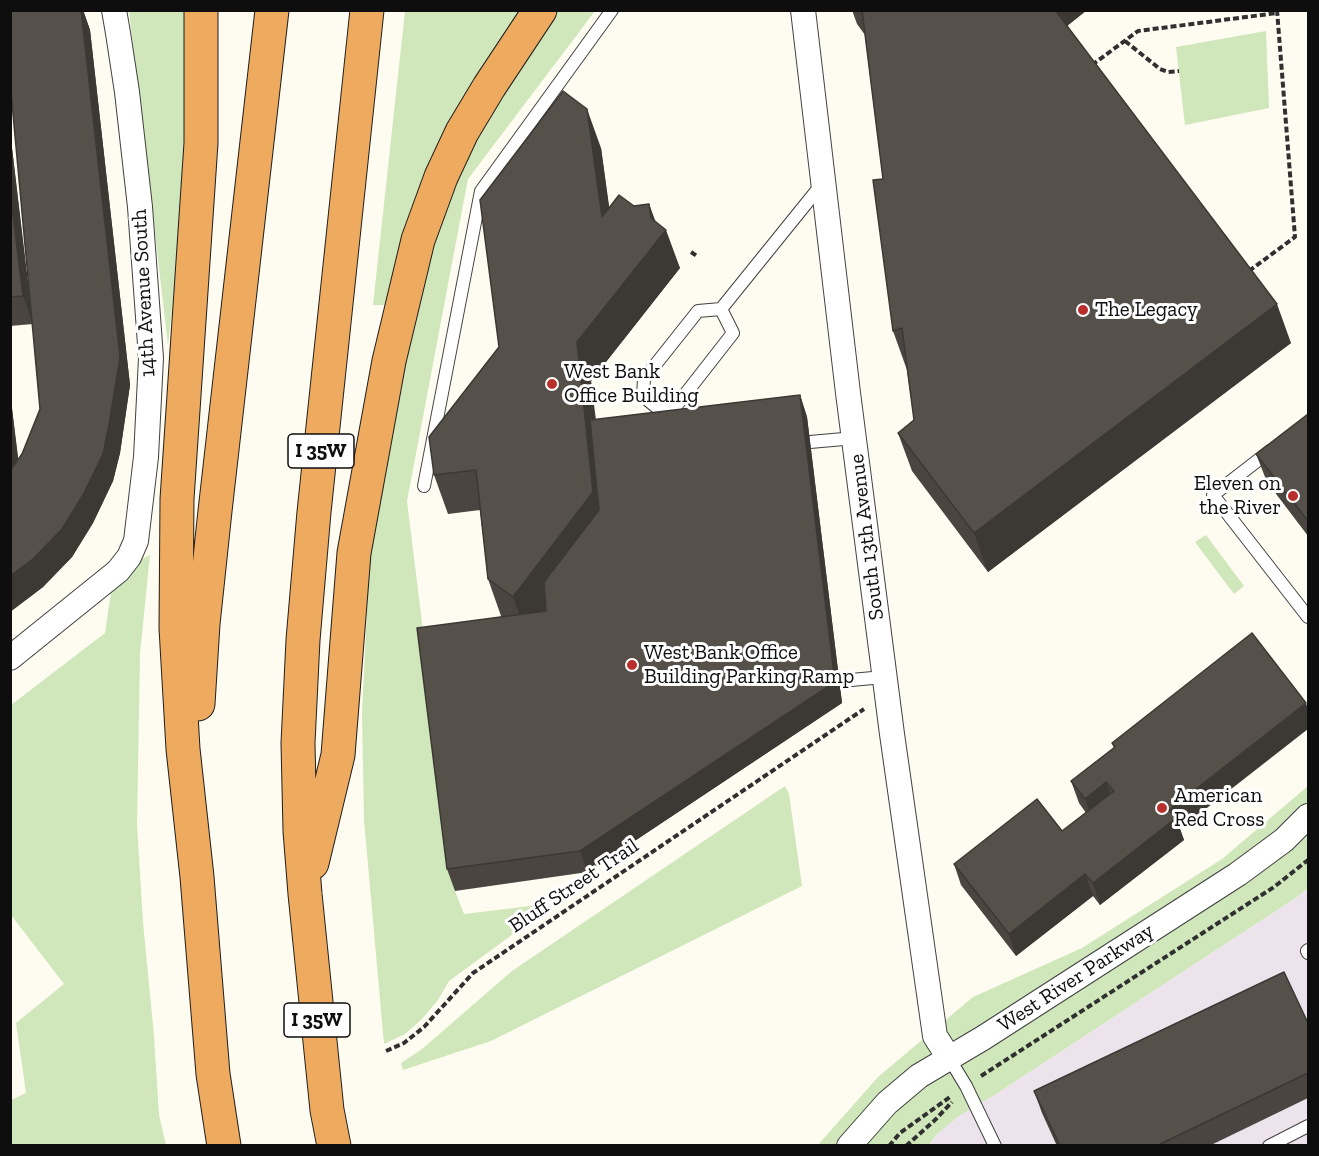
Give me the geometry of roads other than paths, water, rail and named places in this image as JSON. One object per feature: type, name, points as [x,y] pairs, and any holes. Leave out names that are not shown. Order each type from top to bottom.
[{"type":"highway","points":[[201,10],[201,143],[177,499],[176,628],[183,749],[197,877],[213,1074],[224,1146]]},
{"type":"highway","points":[[197,877],[196,771],[203,624],[272,10]]},
{"type":"highway","name":"I 35W","points":[[334,1146],[327,1110],[304,894],[298,743],[303,640],[316,500],[367,10]]},
{"type":"highway","points":[[304,894],[338,755],[354,553],[389,361],[418,240],[441,177],[462,132],[540,10]]},
{"type":"street","name":"14th Avenue South","points":[[10,658],[118,571],[129,557],[136,541],[146,456],[151,358],[138,195],[127,92],[114,10]]},
{"type":"street","name":"South 13th Avenue","points":[[804,10],[848,393],[884,677],[931,1014],[935,1036],[949,1058]]},
{"type":"street","name":"West River Parkway","points":[[849,1146],[887,1103],[919,1076],[983,1038],[1239,874],[1284,840],[1308,816]]},
{"type":"lane","points":[[424,486],[481,191],[612,10]]},
{"type":"lane","points":[[722,309],[733,333],[676,406],[661,411],[643,396],[644,379],[698,311],[722,309],[824,180]]},
{"type":"lane","points":[[810,442],[855,438]]},
{"type":"lane","points":[[1282,441],[1213,495],[1308,617]]},
{"type":"lane","points":[[840,681],[884,677]]},
{"type":"lane","points":[[949,1058],[966,1086],[995,1146]]},
{"type":"lane","points":[[1269,1146],[1308,1126]]},
{"type":"place","name":"The Legacy","points":[[1083,310]]},
{"type":"place","name":"West Bank Office Building","points":[[552,384]]},
{"type":"place","name":"Eleven on the River","points":[[1293,496]]},
{"type":"place","name":"West Bank Office Building Parking Ramp","points":[[632,665]]},
{"type":"place","name":"American Red Cross","points":[[1162,808]]}]
